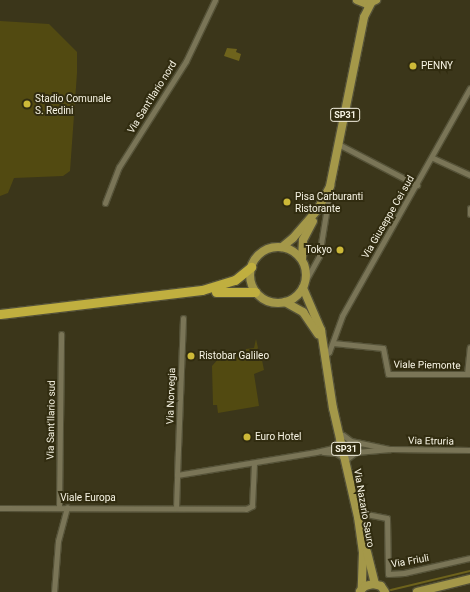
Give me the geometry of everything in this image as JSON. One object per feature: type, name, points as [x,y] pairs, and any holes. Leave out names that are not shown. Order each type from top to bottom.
[{"type":"highway","points":[[0,314],[197,291],[235,280],[251,266]]},
{"type":"highway","points":[[0,318],[156,301],[224,290],[255,292]]},
{"type":"main road","name":"SP31","points":[[251,266],[261,252],[282,247],[293,238],[318,209],[330,186],[340,144],[364,17],[373,2],[359,1],[364,17]]},
{"type":"main road","points":[[285,302],[294,299],[303,288],[307,278],[302,259],[303,240],[318,209]]},
{"type":"main road","points":[[282,247],[293,251],[302,259]]},
{"type":"main road","points":[[251,266],[250,280],[255,292]]},
{"type":"main road","name":"Via Nazario Sauro","points":[[303,288],[319,323],[343,435],[360,530],[364,570],[361,590]]},
{"type":"main road","name":"Via Nazario Sauro","points":[[255,292],[269,302],[285,302],[308,317],[322,340]]},
{"type":"main road","name":"Via Nazario Sauro","points":[[331,384],[336,419],[361,513],[370,569],[375,584]]},
{"type":"main road","points":[[417,592],[470,579]]},
{"type":"main road","points":[[361,590],[375,584],[386,592]]},
{"type":"street","name":"Via Sant'Ilario nord","points":[[105,203],[119,167],[186,61],[214,0]]},
{"type":"street","name":"Via Giuseppe Cei sud","points":[[325,355],[333,343],[342,316],[433,158],[470,88]]},
{"type":"street","points":[[340,144],[417,185]]},
{"type":"street","points":[[433,158],[470,175]]},
{"type":"street","points":[[307,278],[319,256],[330,186]]},
{"type":"street","points":[[470,208],[470,214]]},
{"type":"street","name":"Via Norvegia","points":[[177,475],[183,318]]},
{"type":"street","name":"Via Sant'Ilario sud","points":[[59,507],[61,334]]},
{"type":"street","name":"Viale Piemonte","points":[[333,343],[383,348],[388,374],[468,374]]},
{"type":"street","points":[[468,374],[470,347]]},
{"type":"street","points":[[176,508],[177,475],[316,452],[338,446],[336,419]]},
{"type":"street","name":"Via Etruria","points":[[343,435],[354,442],[380,444],[391,449]]},
{"type":"street","name":"Via Etruria","points":[[347,459],[356,452],[391,449],[470,450]]},
{"type":"street","points":[[316,452],[336,453],[347,459]]},
{"type":"street","name":"Viale Europa","points":[[0,508],[68,507],[246,509],[252,506],[254,463]]},
{"type":"street","points":[[54,592],[58,541],[68,507]]},
{"type":"street","name":"Via Friuli","points":[[361,513],[387,518],[387,572],[391,576],[470,558]]},
{"type":"shaded area","points":[[0,21],[49,24],[77,52],[77,73],[70,171],[63,176],[14,178],[8,193],[0,196]]},
{"type":"shaded area","points":[[227,48],[237,49],[236,52],[241,54],[239,61],[224,56]]},
{"type":"shaded area","points":[[256,339],[258,348],[251,357],[252,361],[262,360],[264,370],[254,374],[259,406],[218,413],[217,405],[213,405],[212,366],[219,358],[246,355],[246,349],[254,348]]},
{"type":"waterway","points":[[391,590],[470,571]]},
{"type":"place","name":"PENNY","points":[[413,66]]},
{"type":"place","name":"Stadio Comunale S. Redini","points":[[27,104]]},
{"type":"place","name":"Pisa Carburanti Ristorante","points":[[287,202]]},
{"type":"place","name":"Tokyo","points":[[340,250]]},
{"type":"place","name":"Ristobar Galileo","points":[[191,356]]},
{"type":"place","name":"Euro Hotel","points":[[247,437]]}]
